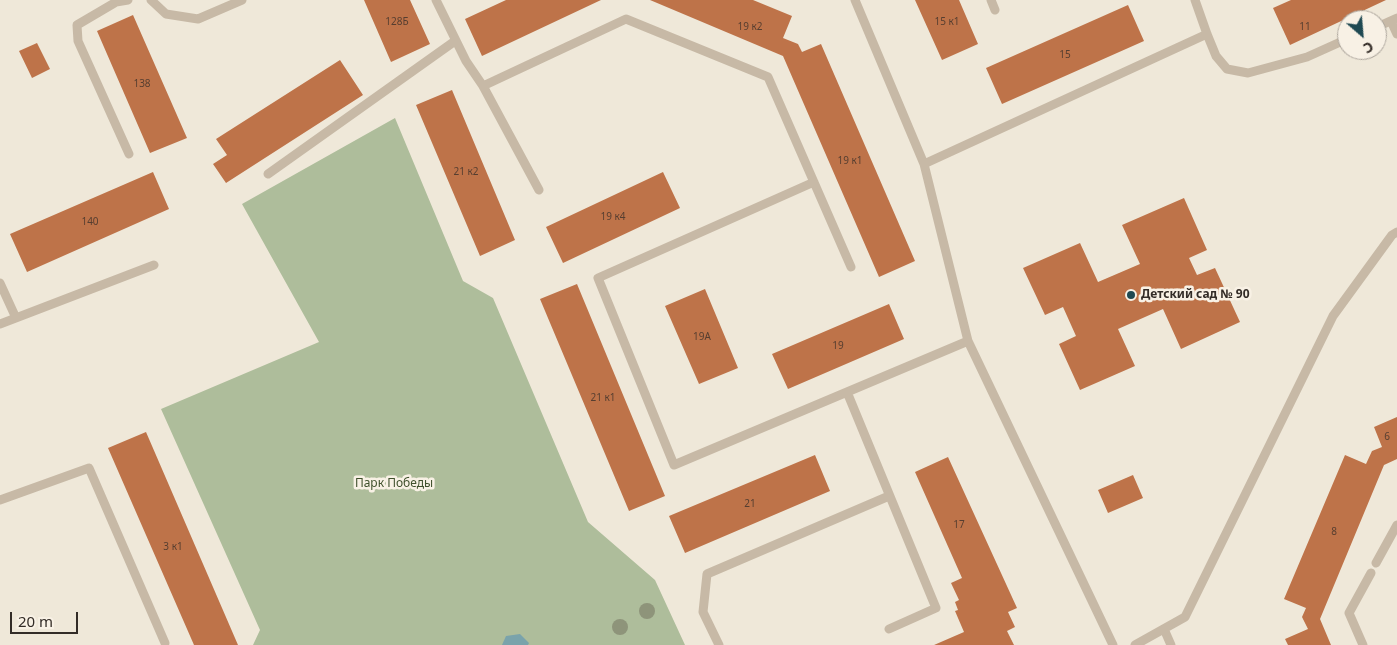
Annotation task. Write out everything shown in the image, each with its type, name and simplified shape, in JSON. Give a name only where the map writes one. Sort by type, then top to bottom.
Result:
[{"type":"lane","points":[[128,0],[116,2],[77,25],[78,41],[129,154]]},
{"type":"lane","points":[[150,0],[166,14],[198,19],[242,0]]},
{"type":"lane","points":[[436,0],[455,41],[483,86],[539,190]]},
{"type":"lane","points":[[855,0],[924,164],[968,341],[1112,645]]},
{"type":"lane","points":[[990,0],[995,10]]},
{"type":"lane","points":[[1195,0],[1216,56],[1226,69],[1248,73],[1307,56],[1337,43]]},
{"type":"lane","points":[[483,86],[626,19],[768,76],[851,267]]},
{"type":"lane","points":[[1394,19],[1397,34]]},
{"type":"lane","points":[[924,164],[1207,34]]},
{"type":"lane","points":[[268,174],[455,41]]},
{"type":"lane","points":[[814,182],[598,278],[674,465],[968,341]]},
{"type":"lane","points":[[1135,645],[1185,617],[1333,316],[1392,235],[1397,232]]},
{"type":"lane","points":[[0,324],[154,265]]},
{"type":"lane","points":[[0,282],[16,318]]},
{"type":"lane","points":[[847,392],[936,608],[889,629]]},
{"type":"lane","points":[[0,500],[89,468],[165,643]]},
{"type":"lane","points":[[719,645],[703,612],[707,574],[890,496]]},
{"type":"lane","points":[[1376,563],[1397,524]]},
{"type":"lane","points":[[1363,645],[1349,613],[1371,573]]},
{"type":"lane","points":[[1164,629],[1171,645]]},
{"type":"green space","name":"Парк Победы","points":[[395,118],[463,281],[493,298],[588,522],[655,580],[685,645],[253,645],[260,630],[161,409],[319,342],[242,204]]},
{"type":"water","points":[[520,634],[529,643],[528,645],[502,645],[506,636]]},
{"type":"building","points":[[364,0],[410,0],[430,44],[391,62]]},
{"type":"building","points":[[506,0],[601,0],[482,56],[465,19]]},
{"type":"building","points":[[650,0],[753,0],[792,16],[783,38],[798,44],[802,52],[821,44],[915,261],[879,277],[783,56]]},
{"type":"building","points":[[915,0],[959,0],[978,44],[942,60]]},
{"type":"building","points":[[1291,0],[1386,0],[1365,10],[1337,10],[1337,23],[1290,45],[1273,8]]},
{"type":"building","points":[[1128,5],[1144,41],[1002,104],[986,68]]},
{"type":"building","points":[[133,15],[187,138],[150,153],[97,31]]},
{"type":"building","points":[[37,43],[50,69],[32,78],[19,51]]},
{"type":"building","points":[[340,60],[363,95],[226,183],[213,164],[227,155],[216,139]]},
{"type":"building","points":[[452,90],[515,240],[480,256],[416,105]]},
{"type":"building","points":[[153,172],[169,209],[27,272],[10,234]]},
{"type":"building","points":[[663,172],[680,208],[563,263],[546,227]]},
{"type":"building","name":"Детский сад № 90","points":[[1184,198],[1207,250],[1189,258],[1197,275],[1215,268],[1240,322],[1181,349],[1163,309],[1118,329],[1135,366],[1080,390],[1059,344],[1076,336],[1063,307],[1045,315],[1023,268],[1080,243],[1098,282],[1140,264],[1122,225]]},
{"type":"building","points":[[577,284],[665,496],[629,511],[540,299]]},
{"type":"building","points":[[705,289],[738,368],[699,384],[665,306]]},
{"type":"building","points":[[889,304],[904,339],[788,389],[772,354]]},
{"type":"building","points":[[1397,417],[1397,459],[1384,465],[1320,619],[1331,645],[1288,645],[1285,639],[1308,629],[1302,617],[1306,608],[1284,599],[1345,455],[1366,464],[1372,451],[1382,447],[1374,427]]},
{"type":"building","points":[[146,432],[238,645],[194,645],[108,448]]},
{"type":"building","points":[[815,455],[830,491],[685,553],[669,516]]},
{"type":"building","points":[[948,457],[1017,608],[1008,612],[1015,627],[1007,631],[1014,645],[934,645],[964,632],[955,611],[958,610],[955,602],[959,600],[951,583],[962,578],[915,472]]},
{"type":"building","points":[[1133,475],[1143,498],[1108,513],[1098,490]]},
{"type":"place","name":"Детский сад № 90","points":[[1131,295]]}]
